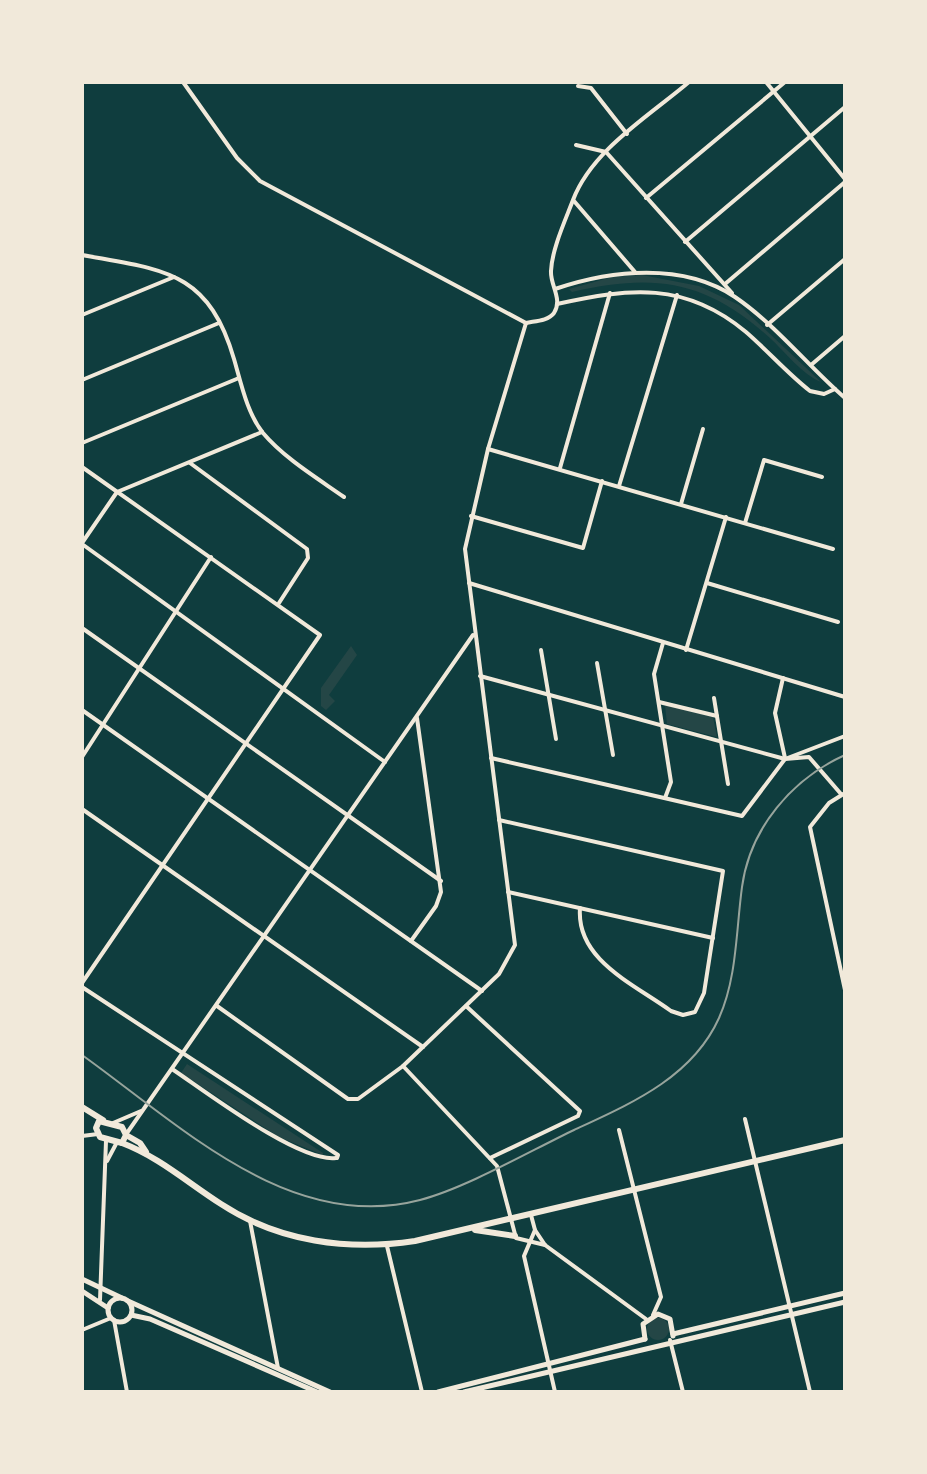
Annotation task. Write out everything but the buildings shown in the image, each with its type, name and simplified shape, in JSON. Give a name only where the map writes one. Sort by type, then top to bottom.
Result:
[{"type":"main road","points":[[82,1107],[100,1123],[113,1123],[140,1143],[146,1152]]},
{"type":"main road","points":[[100,1123],[98,1134],[106,1141],[146,1152],[250,1221],[333,1245],[387,1246],[471,1229],[845,1140]]},
{"type":"main road","points":[[119,1144],[126,1135]]},
{"type":"main road","points":[[471,1229],[515,1236]]},
{"type":"main road","points":[[82,1279],[317,1392]]},
{"type":"main road","points":[[82,1291],[100,1300],[112,1319],[125,1321],[131,1315]]},
{"type":"main road","points":[[464,1392],[790,1310],[845,1293]]},
{"type":"main road","points":[[108,1309],[112,1301],[126,1300]]},
{"type":"main road","points":[[126,1300],[131,1315]]},
{"type":"main road","points":[[673,1334],[845,1302]]},
{"type":"main road","points":[[131,1315],[150,1319],[278,1368],[330,1392]]},
{"type":"main road","points":[[651,1345],[642,1329],[646,1319],[653,1315],[670,1319],[673,1334],[670,1340]]},
{"type":"main road","points":[[438,1392],[645,1339]]},
{"type":"street","points":[[183,82],[219,127],[237,158],[260,181],[526,323],[547,318],[557,304],[610,293],[643,291],[677,295],[729,318],[810,391],[824,394],[835,389]]},
{"type":"street","points":[[591,88],[595,82]]},
{"type":"street","points":[[557,304],[552,264],[573,200],[587,174],[606,152],[689,82]]},
{"type":"street","points":[[724,285],[845,180],[766,82]]},
{"type":"street","points":[[646,198],[785,82]]},
{"type":"street","points":[[578,86],[591,88],[627,134]]},
{"type":"street","points":[[685,242],[845,107]]},
{"type":"street","points":[[576,145],[606,152],[724,285],[845,398]]},
{"type":"street","points":[[573,200],[635,272]]},
{"type":"street","points":[[82,255],[177,276],[201,293],[219,323],[262,432],[344,497]]},
{"type":"street","points":[[767,325],[845,259]]},
{"type":"street","points":[[555,289],[635,272],[702,283],[740,300]]},
{"type":"street","points":[[82,315],[177,276]]},
{"type":"street","points":[[559,469],[610,293]]},
{"type":"street","points":[[619,486],[677,295]]},
{"type":"street","points":[[82,380],[219,323]]},
{"type":"street","points":[[217,1006],[353,1100],[365,1097],[403,1066],[482,991],[499,974],[515,945],[465,549],[488,449],[526,323]]},
{"type":"street","points":[[811,365],[845,336]]},
{"type":"street","points":[[82,443],[239,378]]},
{"type":"street","points":[[681,504],[703,429]]},
{"type":"street","points":[[262,432],[117,492],[82,544],[385,762]]},
{"type":"street","points":[[488,449],[833,549]]},
{"type":"street","points":[[745,523],[764,460],[822,477]]},
{"type":"street","points":[[190,463],[307,549],[308,558],[279,603]]},
{"type":"street","points":[[82,467],[319,632],[317,641],[82,985],[182,1055],[338,1155],[337,1158],[310,1154],[281,1141],[172,1069]]},
{"type":"street","points":[[471,516],[583,548],[602,481]]},
{"type":"street","points":[[686,650],[726,517]]},
{"type":"street","points":[[82,757],[211,557]]},
{"type":"street","points":[[469,583],[845,697]]},
{"type":"street","points":[[707,583],[838,622]]},
{"type":"street","points":[[82,628],[441,881]]},
{"type":"street","points":[[126,1135],[475,633]]},
{"type":"street","points":[[663,643],[654,674],[671,782],[665,798]]},
{"type":"street","points":[[541,650],[556,739]]},
{"type":"street","points":[[597,663],[613,755]]},
{"type":"street","points":[[480,676],[785,759],[809,757],[818,746]]},
{"type":"street","points":[[783,678],[775,713],[785,759]]},
{"type":"street","points":[[714,698],[728,784]]},
{"type":"street","points":[[659,702],[717,716]]},
{"type":"street","points":[[82,710],[482,991]]},
{"type":"street","points":[[411,941],[436,906],[441,881],[417,715]]},
{"type":"street","points":[[491,758],[742,816],[785,759],[845,736]]},
{"type":"street","points":[[809,757],[843,793],[810,827],[845,990]]},
{"type":"street","points":[[82,809],[423,1047]]},
{"type":"street","points":[[499,820],[723,871],[701,1004],[695,1012],[683,1015],[671,1011],[595,957],[580,931],[580,908]]},
{"type":"street","points":[[508,892],[713,938]]},
{"type":"street","points":[[466,1006],[580,1113],[490,1158]]},
{"type":"street","points":[[403,1066],[497,1166],[515,1236],[521,1241],[530,1240],[545,1245],[646,1319]]},
{"type":"street","points":[[113,1123],[144,1110]]},
{"type":"street","points":[[745,1119],[810,1392]]},
{"type":"street","points":[[619,1130],[661,1297],[653,1315]]},
{"type":"street","points":[[82,1136],[98,1134]]},
{"type":"street","points":[[100,1300],[103,1287],[106,1141]]},
{"type":"street","points":[[106,1163],[119,1144]]},
{"type":"street","points":[[531,1215],[535,1230],[545,1245]]},
{"type":"street","points":[[250,1221],[280,1376]]},
{"type":"street","points":[[535,1230],[524,1256],[555,1392]]},
{"type":"street","points":[[387,1246],[422,1392]]},
{"type":"street","points":[[82,1330],[112,1319],[127,1392]]},
{"type":"street","points":[[670,1340],[683,1392]]},
{"type":"shaded area","points":[[642,275],[699,286],[739,305],[821,382],[801,369],[746,319],[701,293],[654,283],[601,286],[572,292],[569,289],[612,277]]},
{"type":"shaded area","points":[[351,646],[357,655],[329,695],[335,701],[326,710],[321,706],[321,688]]},
{"type":"shaded area","points":[[665,705],[713,717],[717,737],[667,724]]},
{"type":"shaded area","points":[[187,1064],[323,1155],[279,1137],[181,1073]]},
{"type":"shaded area","points":[[654,1318],[662,1318],[669,1329],[662,1340],[654,1340],[647,1333],[647,1325]]},
{"type":"railway","points":[[82,1055],[198,1141],[282,1188],[326,1202],[372,1206],[420,1200],[457,1187],[637,1099],[676,1073],[693,1057],[707,1039],[725,1003],[733,971],[742,887],[754,845],[764,826],[791,792],[808,777],[845,755]]}]
